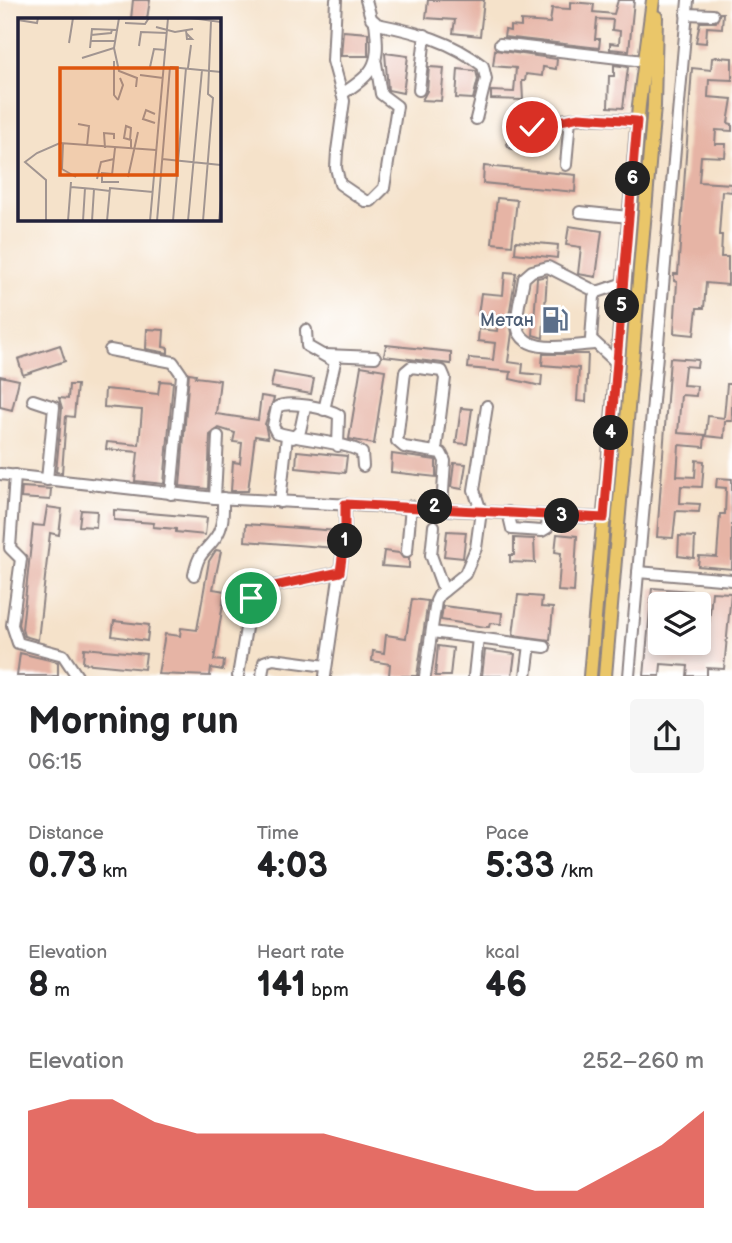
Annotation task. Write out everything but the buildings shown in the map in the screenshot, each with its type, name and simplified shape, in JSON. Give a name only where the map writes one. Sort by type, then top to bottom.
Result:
[{"type":"main road","points":[[590,676],[637,121],[654,0]]},
{"type":"main road","points":[[605,676],[654,106],[654,0]]},
{"type":"main road","points":[[595,620],[610,621]]},
{"type":"street","points":[[336,0],[333,61],[342,94],[343,115],[336,168],[340,184],[365,201],[371,201],[384,188],[397,106],[381,94],[376,63],[375,22],[366,0]]},
{"type":"street","points":[[629,676],[688,0]]},
{"type":"street","points":[[686,14],[713,15]]},
{"type":"street","points":[[375,22],[425,35],[464,51],[484,66],[483,96],[476,119]]},
{"type":"street","points":[[419,90],[425,35]]},
{"type":"street","points":[[500,44],[644,61]]},
{"type":"street","points":[[342,94],[370,74],[376,63]]},
{"type":"street","points":[[566,165],[570,119]]},
{"type":"street","points":[[513,143],[532,127],[570,119],[637,121]]},
{"type":"street","points":[[580,212],[629,217]]},
{"type":"street","points":[[594,344],[534,345],[520,335],[517,323],[524,278],[541,268],[548,268],[597,292]]},
{"type":"street","points":[[617,363],[594,344],[591,338],[594,297],[597,292],[624,283]]},
{"type":"street","points":[[306,330],[307,346],[333,359],[335,366],[324,410]]},
{"type":"street","points":[[110,350],[173,362],[182,375],[171,494]]},
{"type":"street","points":[[324,355],[375,357]]},
{"type":"street","points":[[436,450],[445,378],[442,371],[411,367],[405,372],[397,441],[404,447],[436,450],[445,461],[442,507]]},
{"type":"street","points":[[33,400],[54,407],[47,480]]},
{"type":"street","points":[[338,446],[339,415],[324,410],[281,404],[277,407],[274,426],[276,432],[290,437],[338,446],[357,448],[362,453],[363,466]]},
{"type":"street","points":[[425,676],[436,601],[471,565],[481,511],[474,491],[487,406]]},
{"type":"street","points":[[290,437],[300,431],[305,408]]},
{"type":"street","points":[[194,575],[199,554],[216,537],[222,523],[218,436]]},
{"type":"street","points":[[280,502],[290,437]]},
{"type":"street","points":[[0,474],[219,498],[442,507],[604,518]]},
{"type":"street","points":[[15,475],[10,548],[21,559],[12,625],[18,643],[56,651],[63,655],[77,676]]},
{"type":"street","points":[[262,676],[264,662],[273,659],[326,671],[345,536],[345,504]]},
{"type":"street","points":[[407,551],[411,506]]},
{"type":"street","points":[[508,512],[512,529],[542,531],[547,528],[548,515]]},
{"type":"street","points":[[434,526],[431,555],[444,591]]},
{"type":"street","points":[[238,676],[251,598],[256,590],[340,572]]},
{"type":"street","points":[[638,572],[732,580]]},
{"type":"street","points":[[0,622],[12,625]]},
{"type":"street","points":[[432,632],[545,647]]},
{"type":"street","points":[[474,676],[478,638]]},
{"type":"street","points":[[526,676],[530,645]]},
{"type":"place","name":"Метан","points":[[555,320]]},
{"type":"route","points":[[251,598],[256,590],[340,572],[345,536],[345,504],[442,507],[604,518],[637,121],[579,117],[532,127]]}]
